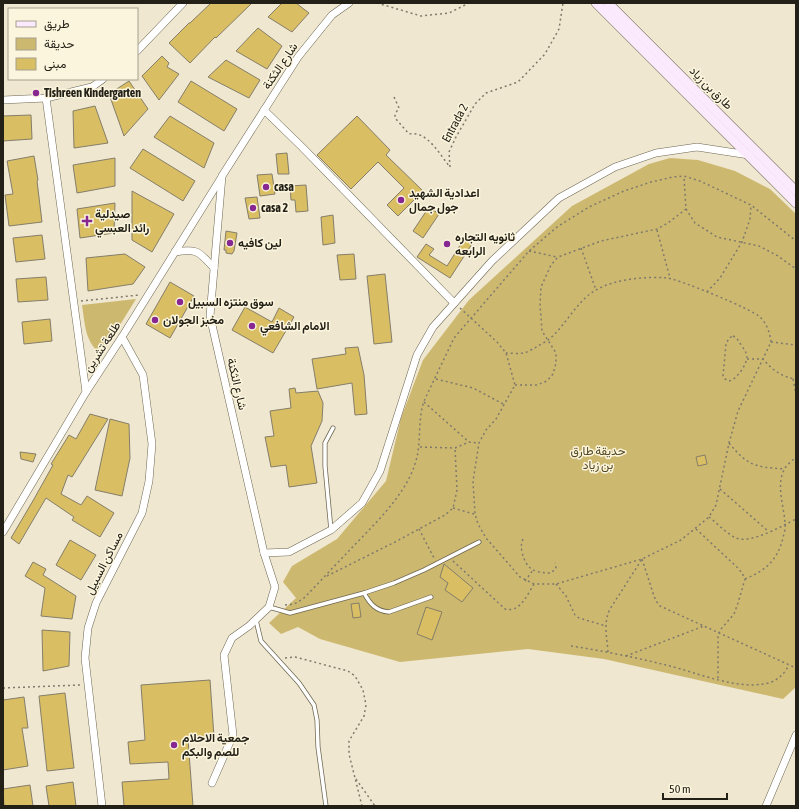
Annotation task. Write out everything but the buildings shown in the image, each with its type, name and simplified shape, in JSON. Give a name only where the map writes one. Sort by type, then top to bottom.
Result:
[{"type":"main road","points":[[596,3],[796,203]]},
{"type":"main road","name":"طارق بن زياد","points":[[608,3],[796,191]]},
{"type":"street","points":[[138,50],[183,3]]},
{"type":"street","name":"شارع الثكنة","points":[[269,607],[274,588],[264,553],[210,316],[222,176],[298,57],[332,15],[349,3]]},
{"type":"street","points":[[3,100],[46,98],[92,88],[102,80]]},
{"type":"street","points":[[46,98],[86,392]]},
{"type":"street","points":[[264,110],[454,303]]},
{"type":"street","points":[[264,553],[289,552],[331,530],[362,503],[380,471],[417,355],[433,327],[492,261],[559,198],[614,167],[656,153],[696,147],[749,155]]},
{"type":"street","name":"طلعة تشرين","points":[[3,532],[86,392],[222,176]]},
{"type":"street","points":[[175,252],[189,249],[197,251],[214,268]]},
{"type":"street","name":"مساكن السبيل","points":[[102,806],[85,658],[88,628],[96,603],[142,513],[149,481],[152,444],[143,375],[122,337]]},
{"type":"street","points":[[212,783],[234,735],[224,655],[232,638],[249,626],[269,607]]},
{"type":"street","points":[[766,806],[796,735]]},
{"type":"lane","points":[[331,530],[325,466],[325,443],[333,428]]},
{"type":"lane","points":[[269,607],[290,613],[364,593],[394,583],[480,542]]},
{"type":"lane","points":[[364,593],[371,605],[389,612],[431,597]]},
{"type":"lane","points":[[256,620],[261,641],[299,683],[314,705],[317,720],[318,747],[326,806]]},
{"type":"path","points":[[377,3],[421,16],[449,13],[469,3]]},
{"type":"path","name":"Entrada 2","points":[[394,97],[399,108],[395,114],[395,118],[409,134],[413,133],[424,137],[450,167],[449,152],[475,104],[486,93],[518,82],[545,54],[559,29],[563,3]]},
{"type":"path","points":[[684,176],[686,209],[695,223],[717,237],[759,246],[778,256],[796,269]]},
{"type":"path","points":[[269,607],[299,602],[303,599],[325,577],[398,496],[408,481],[415,464],[419,447],[421,411],[424,401],[454,338],[529,251],[557,227],[589,207],[631,189],[673,177],[684,176],[700,181],[751,205],[796,241]]},
{"type":"path","points":[[707,292],[720,278],[742,242],[750,219],[751,205]]},
{"type":"path","points":[[515,385],[537,385],[547,381],[553,374],[556,363],[556,353],[542,331],[540,304],[541,287],[551,265],[558,257],[601,241],[657,229],[668,223],[686,209]]},
{"type":"path","points":[[657,229],[670,278]]},
{"type":"path","points":[[582,248],[596,290]]},
{"type":"path","points":[[529,251],[558,257]]},
{"type":"path","points":[[454,303],[471,317],[497,342],[506,353],[515,385],[504,405],[479,443],[473,481],[475,514],[478,524],[486,538],[520,578],[534,584],[556,584],[642,560],[681,540],[709,517],[716,506],[722,471],[738,411],[771,342],[770,334],[766,325],[761,317],[754,312],[670,278],[652,278],[623,280],[608,284],[596,290],[587,296],[548,340],[525,353],[506,353]]},
{"type":"path","points":[[74,301],[149,294]]},
{"type":"path","points":[[732,336],[736,337],[746,352],[747,359],[734,380],[729,381],[724,379],[723,373],[726,344],[729,338],[732,336]]},
{"type":"path","points":[[771,342],[796,345]]},
{"type":"path","points":[[747,359],[763,359],[773,370],[796,379]]},
{"type":"path","points":[[793,378],[796,394]]},
{"type":"path","points":[[435,379],[473,388],[504,405]]},
{"type":"path","points":[[424,401],[469,442]]},
{"type":"path","points":[[419,447],[455,448],[469,442],[479,443]]},
{"type":"path","points":[[729,443],[748,463],[760,468],[784,470]]},
{"type":"path","points":[[325,577],[445,515],[453,508],[457,490],[455,448]]},
{"type":"path","points":[[745,579],[768,567],[776,556],[786,524],[781,497],[782,475],[784,470],[796,457]]},
{"type":"path","points":[[720,489],[768,532]]},
{"type":"path","points":[[453,508],[475,514]]},
{"type":"path","points":[[709,517],[737,538],[747,539],[796,520]]},
{"type":"path","points":[[419,529],[437,563]]},
{"type":"path","points":[[696,529],[738,568],[745,579],[734,614],[719,632],[718,679]]},
{"type":"path","points":[[524,539],[521,545],[524,560],[528,566],[533,570],[551,573],[556,568],[554,563]]},
{"type":"path","points":[[449,557],[508,610],[520,606],[534,584]]},
{"type":"path","points":[[642,560],[656,602],[667,609],[796,668]]},
{"type":"path","points":[[608,652],[606,616],[642,560]]},
{"type":"path","points":[[525,581],[533,570]]},
{"type":"path","points":[[556,584],[566,596],[575,614],[579,618],[606,626]]},
{"type":"path","points":[[626,656],[704,626]]},
{"type":"path","points":[[571,646],[608,652],[744,684],[764,684],[776,680],[786,671],[789,665]]},
{"type":"path","points":[[277,659],[295,657],[348,671],[356,676],[363,690],[366,705],[364,716],[349,741],[349,754],[362,806]]},
{"type":"path","points":[[3,688],[88,685]]},
{"type":"path","points":[[355,777],[375,806]]},
{"type":"green space","name":"حديقة طارق بن زياد","points":[[670,158],[698,160],[735,171],[770,189],[796,214],[796,687],[783,699],[604,659],[528,649],[400,662],[320,639],[298,627],[281,634],[269,623],[296,598],[283,582],[292,566],[337,539],[386,481],[401,418],[423,360],[469,300],[572,206],[649,164]]},
{"type":"green space","points":[[136,299],[102,354],[96,350],[87,333],[82,305]]},
{"type":"place","name":"Tishreen Kindergarten","points":[[36,93]]},
{"type":"place","name":"casa","points":[[266,187]]},
{"type":"place","name":"اعدادية الشهيد جول جمال","points":[[401,200]]},
{"type":"place","name":"casa 2","points":[[253,208]]},
{"type":"place","name":"صيدلية رائد العبسي","points":[[87,221]]},
{"type":"place","name":"لين كافيه","points":[[230,243]]},
{"type":"place","name":"ثانويه التجاره الرابعه","points":[[447,244]]},
{"type":"place","name":"سوق منتزه السبيل","points":[[180,302]]},
{"type":"place","name":"مخبز الجولان","points":[[155,320]]},
{"type":"place","name":"الامام الشافعي","points":[[252,326]]},
{"type":"place","name":"جمعية الاحلام للصم والبكم","points":[[174,745]]}]
